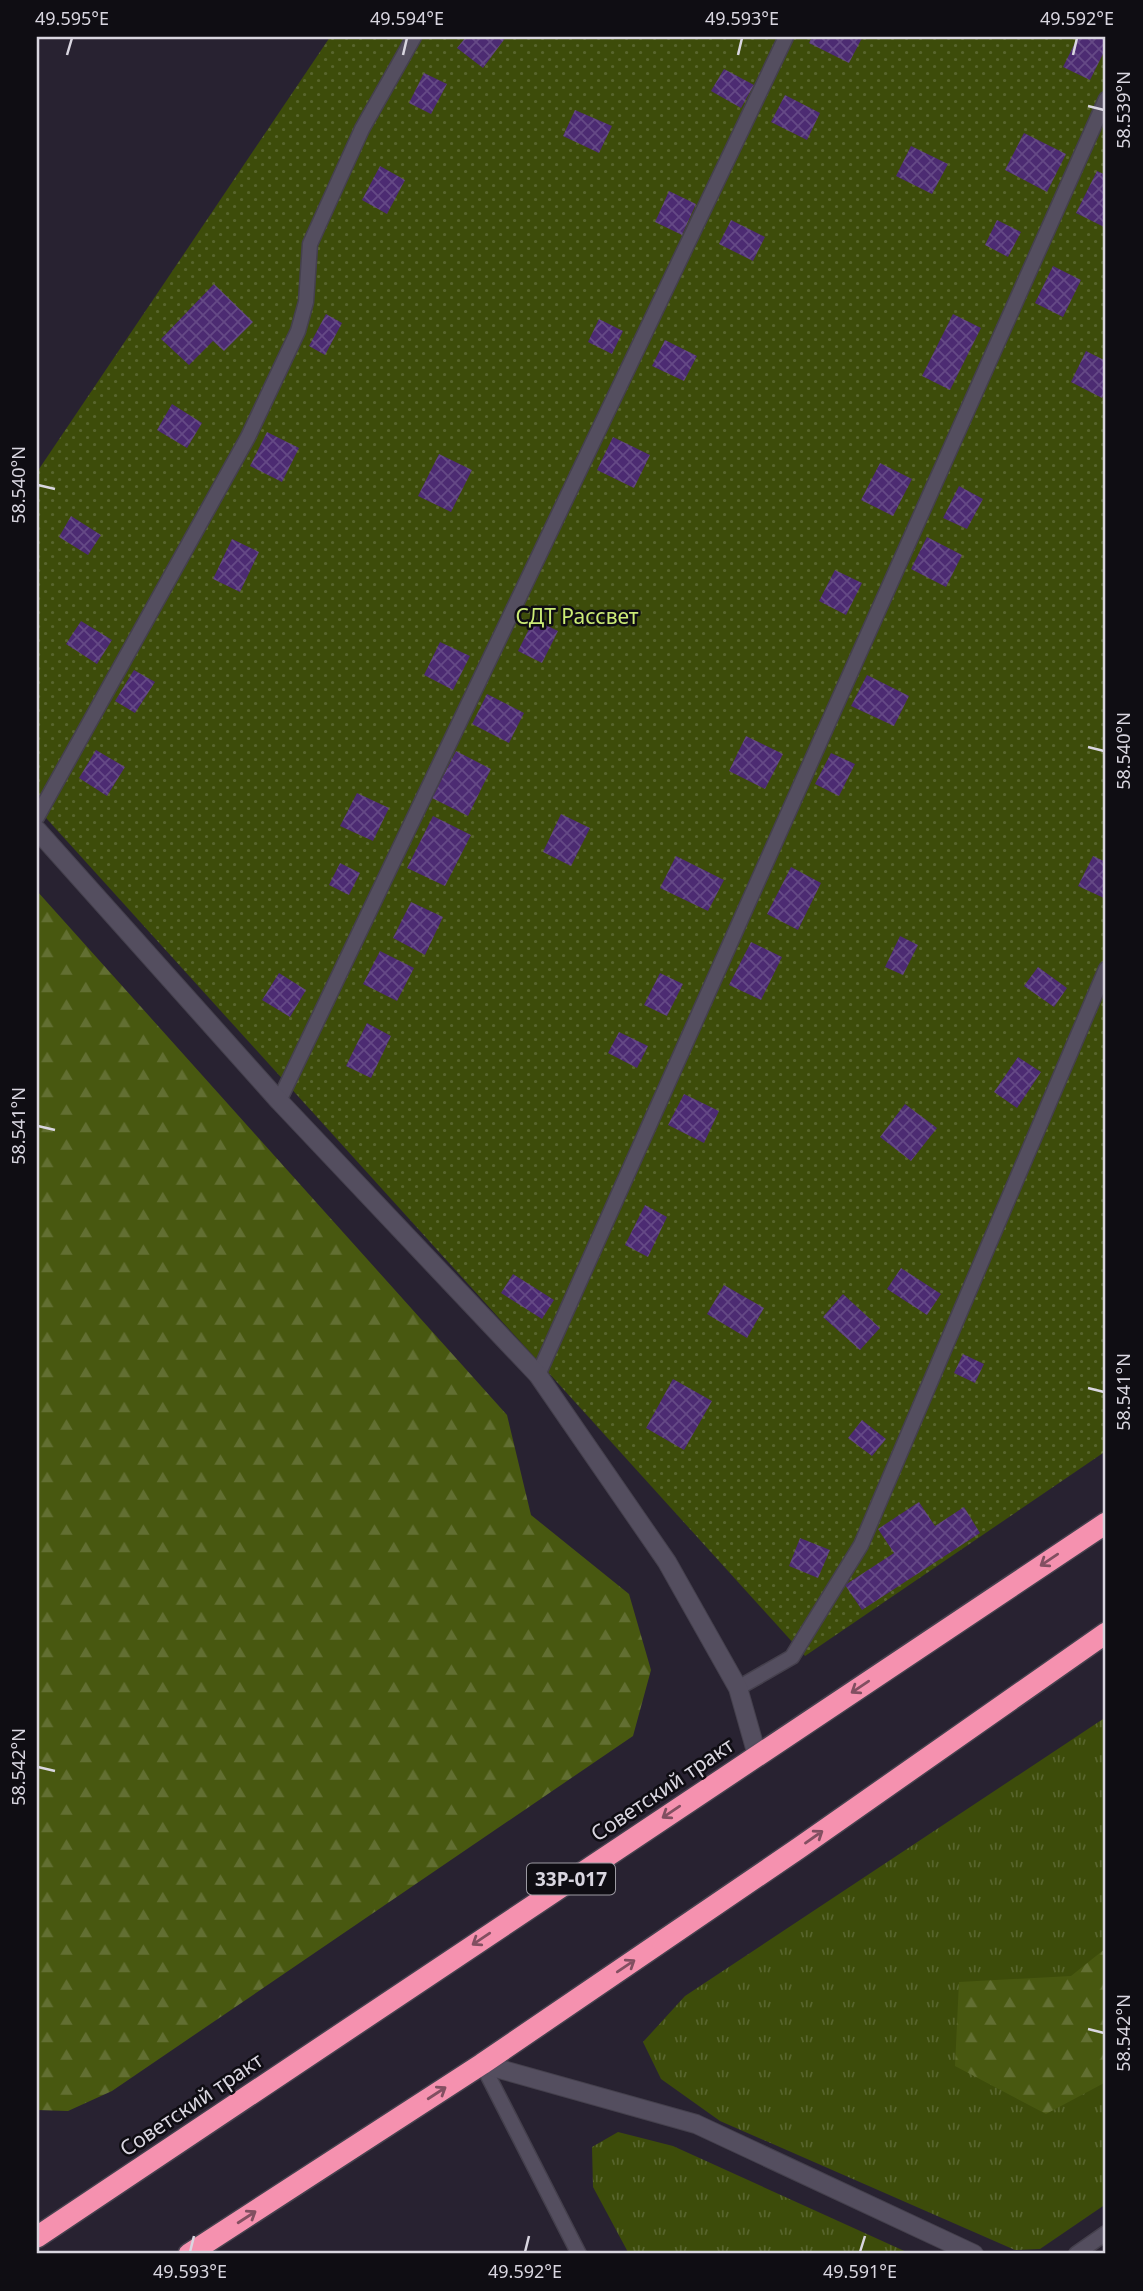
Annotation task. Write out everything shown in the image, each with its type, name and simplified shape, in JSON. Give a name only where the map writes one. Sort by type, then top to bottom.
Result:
[{"type":"highway","name":"Советский тракт","points":[[37,2236],[1106,1523]]},
{"type":"highway","points":[[189,2254],[482,2064],[799,1848],[1106,1633]]},
{"type":"street","points":[[37,830],[279,1101],[538,1375],[667,1562],[738,1688],[757,1755]]},
{"type":"street","points":[[482,2064],[696,2124],[974,2254]]},
{"type":"lane","points":[[37,817],[248,436],[298,331],[306,302],[310,244],[362,129],[414,37]]},
{"type":"lane","points":[[279,1101],[786,37]]},
{"type":"lane","points":[[538,1375],[1106,99]]},
{"type":"lane","points":[[738,1688],[792,1657],[861,1545],[1106,969]]},
{"type":"lane","points":[[482,2064],[579,2254]]},
{"type":"lane","points":[[1076,2254],[1106,2233]]},
{"type":"green space","name":"СДТ Рассвет","points":[[330,37],[1106,37],[1106,1451],[805,1656],[37,808],[37,472]]},
{"type":"green space","points":[[37,891],[507,1415],[531,1515],[629,1594],[651,1670],[633,1736],[112,2091],[68,2111],[37,2110]]},
{"type":"green space","points":[[1106,1717],[1106,2204],[1040,2249],[1015,2250],[720,2121],[661,2079],[643,2042],[685,1996]]},
{"type":"green space","points":[[1106,1948],[1106,2082],[1046,2114],[955,2066],[959,1982],[1071,1976]]},
{"type":"green space","points":[[618,2132],[673,2146],[911,2254],[629,2254],[593,2187],[592,2147]]},
{"type":"building","points":[[466,37],[506,37],[483,68],[457,48]]},
{"type":"building","points":[[812,37],[862,38],[849,63],[809,43]]},
{"type":"building","points":[[1078,37],[1106,37],[1106,48],[1090,80],[1063,67]]},
{"type":"building","points":[[724,69],[754,85],[741,108],[711,91]]},
{"type":"building","points":[[424,73],[447,84],[431,114],[409,103]]},
{"type":"building","points":[[785,95],[820,113],[807,140],[771,122]]},
{"type":"building","points":[[575,110],[612,126],[599,153],[563,136]]},
{"type":"building","points":[[1024,133],[1066,154],[1047,192],[1005,170]]},
{"type":"building","points":[[911,146],[948,164],[932,194],[896,176]]},
{"type":"building","points":[[380,166],[405,180],[387,214],[362,200]]},
{"type":"building","points":[[1097,171],[1106,175],[1106,228],[1076,213]]},
{"type":"building","points":[[669,191],[696,204],[682,235],[655,222]]},
{"type":"building","points":[[731,220],[765,237],[753,261],[719,244]]},
{"type":"building","points":[[997,220],[1021,232],[1008,257],[985,245]]},
{"type":"building","points":[[1053,266],[1081,280],[1063,317],[1035,303]]},
{"type":"building","points":[[214,284],[253,322],[224,351],[213,341],[189,365],[161,339]]},
{"type":"building","points":[[326,314],[342,323],[325,355],[309,346]]},
{"type":"building","points":[[953,314],[981,328],[950,390],[922,376]]},
{"type":"building","points":[[599,319],[623,331],[612,354],[588,342]]},
{"type":"building","points":[[665,340],[697,356],[684,381],[652,366]]},
{"type":"building","points":[[1086,351],[1106,361],[1106,390],[1102,398],[1071,382]]},
{"type":"building","points":[[172,404],[202,423],[187,448],[157,430]]},
{"type":"building","points":[[267,432],[299,448],[282,482],[250,466]]},
{"type":"building","points":[[613,437],[650,455],[634,488],[597,470]]},
{"type":"building","points":[[439,454],[472,470],[451,512],[418,496]]},
{"type":"building","points":[[880,463],[912,479],[893,516],[861,500]]},
{"type":"building","points":[[959,486],[983,499],[967,529],[943,518]]},
{"type":"building","points":[[71,516],[101,535],[88,555],[59,537]]},
{"type":"building","points":[[927,537],[962,555],[946,587],[911,569]]},
{"type":"building","points":[[232,539],[259,552],[240,592],[213,579]]},
{"type":"building","points":[[835,570],[862,583],[846,615],[819,601]]},
{"type":"building","points":[[534,619],[558,631],[542,663],[518,651]]},
{"type":"building","points":[[81,621],[112,640],[97,664],[66,644]]},
{"type":"building","points":[[440,642],[470,656],[453,690],[424,675]]},
{"type":"building","points":[[134,670],[155,682],[135,713],[115,701]]},
{"type":"building","points":[[867,675],[909,696],[894,726],[851,706]]},
{"type":"building","points":[[487,694],[524,713],[509,743],[472,724]]},
{"type":"building","points":[[746,736],[783,754],[765,789],[729,771]]},
{"type":"building","points":[[96,750],[125,767],[107,796],[79,778]]},
{"type":"building","points":[[456,751],[491,769],[468,816],[432,798]]},
{"type":"building","points":[[831,753],[855,764],[839,796],[815,784]]},
{"type":"building","points":[[357,793],[389,808],[373,841],[340,826]]},
{"type":"building","points":[[561,814],[590,828],[571,866],[543,852]]},
{"type":"building","points":[[433,816],[471,835],[445,886],[407,868]]},
{"type":"building","points":[[676,856],[724,880],[708,911],[660,888]]},
{"type":"building","points":[[1093,856],[1106,862],[1106,899],[1078,886]]},
{"type":"building","points":[[340,863],[360,873],[349,895],[329,885]]},
{"type":"building","points":[[791,867],[821,883],[798,930],[767,914]]},
{"type":"building","points":[[411,902],[443,917],[425,955],[393,938]]},
{"type":"building","points":[[900,936],[918,945],[903,975],[885,967]]},
{"type":"building","points":[[751,942],[782,957],[761,1000],[729,985]]},
{"type":"building","points":[[380,951],[414,968],[397,1001],[363,984]]},
{"type":"building","points":[[1038,967],[1067,988],[1054,1007],[1024,986]]},
{"type":"building","points":[[279,973],[306,990],[290,1017],[262,1000]]},
{"type":"building","points":[[660,973],[683,984],[667,1016],[644,1005]]},
{"type":"building","points":[[367,1023],[391,1036],[371,1078],[346,1066]]},
{"type":"building","points":[[619,1032],[648,1046],[637,1068],[608,1053]]},
{"type":"building","points":[[1018,1057],[1041,1072],[1017,1108],[994,1092]]},
{"type":"building","points":[[684,1094],[719,1111],[704,1143],[668,1125]]},
{"type":"building","points":[[905,1104],[937,1128],[911,1161],[880,1137]]},
{"type":"building","points":[[645,1205],[667,1217],[648,1257],[625,1245]]},
{"type":"building","points":[[901,1268],[941,1294],[927,1315],[887,1289]]},
{"type":"building","points":[[513,1274],[554,1300],[542,1319],[501,1293]]},
{"type":"building","points":[[724,1285],[764,1308],[747,1338],[707,1314]]},
{"type":"building","points":[[843,1294],[880,1328],[860,1350],[823,1317]]},
{"type":"building","points":[[963,1354],[984,1364],[975,1383],[954,1373]]},
{"type":"building","points":[[673,1379],[712,1401],[684,1450],[646,1428]]},
{"type":"building","points":[[862,1420],[886,1439],[872,1456],[848,1438]]},
{"type":"building","points":[[919,1502],[935,1526],[964,1507],[980,1533],[862,1610],[845,1585],[894,1553],[878,1529]]},
{"type":"building","points":[[800,1538],[830,1550],[818,1578],[789,1566]]}]
